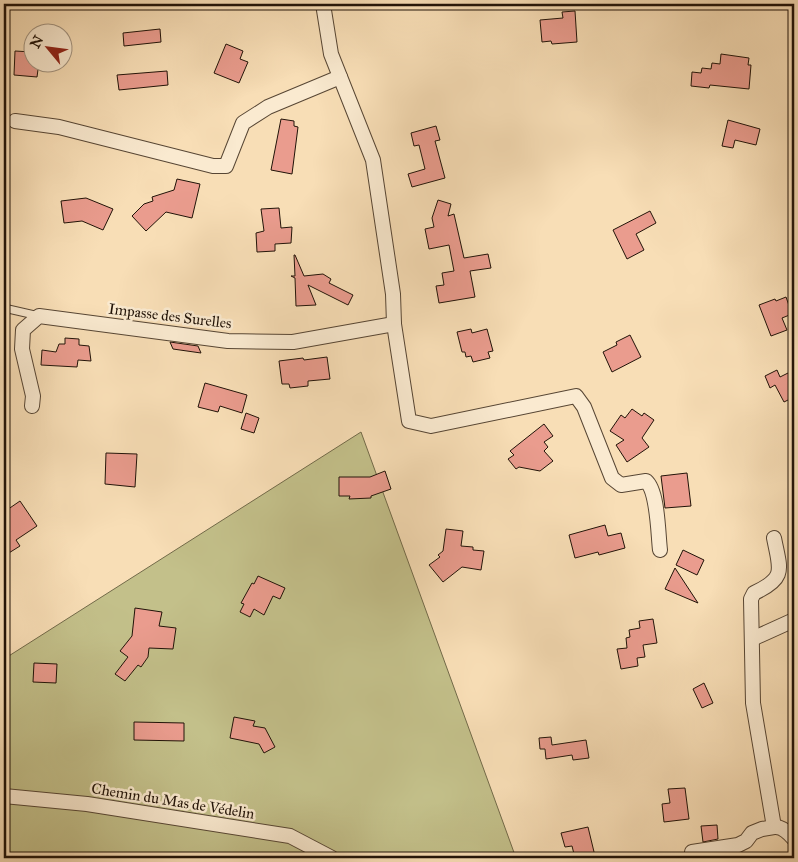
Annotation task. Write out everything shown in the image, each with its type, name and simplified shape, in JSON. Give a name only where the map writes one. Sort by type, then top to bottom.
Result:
[{"type":"street","points":[[323,4],[331,54],[373,160],[393,294],[394,324],[409,420],[431,426],[576,396],[584,407],[612,478],[621,484],[646,481],[651,486],[660,550]]},
{"type":"street","points":[[15,121],[59,126],[213,166],[226,166],[243,123],[268,106],[340,77]]},
{"type":"street","points":[[32,406],[33,396],[22,349],[22,339],[23,330],[39,316]]},
{"type":"street","name":"Impasse des Surelles","points":[[39,316],[228,341],[293,342],[394,324]]},
{"type":"street","points":[[774,538],[780,571],[776,580],[754,593],[752,599],[753,703],[774,827]]},
{"type":"street","points":[[752,639],[794,620]]},
{"type":"street","name":"Chemin du Mas de Védelin","points":[[4,796],[87,804],[290,836],[332,858]]},
{"type":"street","points":[[692,852],[738,845],[746,841],[752,833],[777,826],[785,830],[794,839]]},
{"type":"lane","points":[[4,308],[39,316]]},
{"type":"shaded area","points":[[361,432],[516,858],[4,858],[4,659]]},
{"type":"building","points":[[575,11],[577,42],[552,44],[551,41],[542,42],[540,20],[563,18],[562,12]]},
{"type":"building","points":[[160,29],[161,42],[124,46],[123,33]]},
{"type":"building","points":[[226,44],[243,51],[240,59],[248,62],[239,83],[214,73]]},
{"type":"building","points":[[15,51],[22,51],[22,72],[38,72],[37,77],[14,75]]},
{"type":"building","points":[[721,54],[749,58],[748,65],[751,65],[749,89],[710,85],[709,88],[691,86],[692,72],[701,73],[702,68],[711,69],[712,63],[720,64]]},
{"type":"building","points":[[167,71],[168,85],[119,90],[117,75]]},
{"type":"building","points":[[281,119],[294,121],[294,126],[298,127],[292,174],[271,170]]},
{"type":"building","points":[[728,120],[760,129],[756,145],[735,140],[733,148],[722,146]]},
{"type":"building","points":[[436,126],[440,140],[435,141],[445,178],[412,187],[408,174],[425,169],[419,145],[414,146],[411,133]]},
{"type":"building","points":[[177,179],[200,184],[192,218],[166,212],[146,231],[132,216],[144,204],[153,201],[152,197],[174,190]]},
{"type":"building","points":[[86,198],[113,209],[103,230],[82,221],[64,223],[61,201]]},
{"type":"building","points":[[438,200],[451,204],[448,216],[454,214],[464,258],[488,254],[491,268],[470,271],[475,297],[439,303],[436,286],[444,285],[442,273],[454,271],[449,245],[429,249],[425,229],[434,227],[432,218]]},
{"type":"building","points":[[279,208],[281,228],[292,227],[291,243],[275,244],[275,251],[257,252],[256,233],[264,231],[261,209]]},
{"type":"building","points":[[650,211],[656,223],[636,234],[644,250],[627,259],[613,230]]},
{"type":"building","points":[[294,255],[304,276],[323,274],[331,279],[329,283],[353,295],[348,305],[308,285],[316,305],[296,306],[295,278],[291,276],[295,276]]},
{"type":"building","points":[[786,297],[792,314],[782,318],[787,330],[771,336],[759,305]]},
{"type":"building","points":[[471,329],[472,333],[487,329],[493,351],[488,352],[490,358],[473,362],[471,356],[466,357],[465,352],[462,352],[457,332]]},
{"type":"building","points":[[630,335],[641,357],[612,372],[603,352],[617,345],[616,342]]},
{"type":"building","points":[[65,338],[79,339],[79,345],[89,346],[91,361],[78,360],[77,367],[41,365],[42,350],[56,352],[59,344],[65,344]]},
{"type":"building","points":[[170,342],[198,346],[201,353],[173,349]]},
{"type":"building","points":[[327,357],[330,379],[308,381],[308,386],[290,388],[289,384],[282,384],[279,361]]},
{"type":"building","points":[[777,370],[780,377],[794,370],[794,397],[784,402],[775,385],[770,388],[765,376]]},
{"type":"building","points":[[205,383],[247,395],[242,413],[220,406],[218,412],[198,407]]},
{"type":"building","points":[[632,409],[642,416],[644,413],[654,420],[642,438],[649,447],[627,462],[616,445],[624,440],[610,431],[621,415],[625,418]]},
{"type":"building","points":[[246,413],[259,418],[254,433],[241,429]]},
{"type":"building","points":[[544,424],[553,436],[544,442],[548,447],[544,451],[553,461],[540,471],[519,467],[516,469],[508,459],[514,455],[510,451]]},
{"type":"building","points":[[106,453],[137,454],[135,487],[105,484]]},
{"type":"building","points":[[385,471],[391,489],[371,496],[371,498],[349,499],[350,496],[339,496],[339,477],[370,477]]},
{"type":"building","points":[[687,473],[691,506],[665,508],[661,476]]},
{"type":"building","points":[[20,501],[37,526],[16,540],[20,546],[4,556],[4,512]]},
{"type":"building","points":[[605,525],[608,536],[621,533],[625,548],[599,555],[598,552],[575,558],[569,535]]},
{"type":"building","points":[[446,529],[463,531],[461,546],[473,547],[473,550],[484,551],[481,570],[462,567],[443,582],[429,565],[440,557],[438,555],[443,551]]},
{"type":"building","points":[[683,550],[704,560],[697,575],[676,565]]},
{"type":"building","points":[[675,568],[698,603],[665,589]]},
{"type":"building","points":[[258,576],[285,588],[280,599],[273,596],[264,615],[254,609],[250,617],[240,612],[244,604],[241,603]]},
{"type":"building","points":[[135,608],[162,612],[159,626],[176,628],[173,649],[149,648],[148,657],[141,667],[138,665],[125,681],[115,674],[128,657],[120,651],[132,636]]},
{"type":"building","points":[[653,619],[657,643],[643,645],[645,657],[637,658],[638,666],[621,669],[617,649],[627,648],[626,638],[630,637],[629,630],[640,628],[639,621]]},
{"type":"building","points":[[34,663],[57,664],[56,683],[33,682]]},
{"type":"building","points":[[704,683],[713,703],[702,708],[693,689]]},
{"type":"building","points":[[234,717],[255,721],[253,726],[265,728],[275,747],[264,753],[259,744],[230,738]]},
{"type":"building","points":[[134,722],[184,723],[184,741],[134,740]]},
{"type":"building","points":[[551,737],[552,745],[586,740],[589,758],[573,760],[572,755],[546,759],[545,749],[540,749],[539,738]]},
{"type":"building","points":[[685,788],[689,819],[664,822],[662,804],[670,803],[668,789]]},
{"type":"building","points":[[717,825],[718,839],[703,842],[701,826]]},
{"type":"building","points":[[588,827],[595,856],[575,858],[572,846],[565,847],[561,833]]}]
